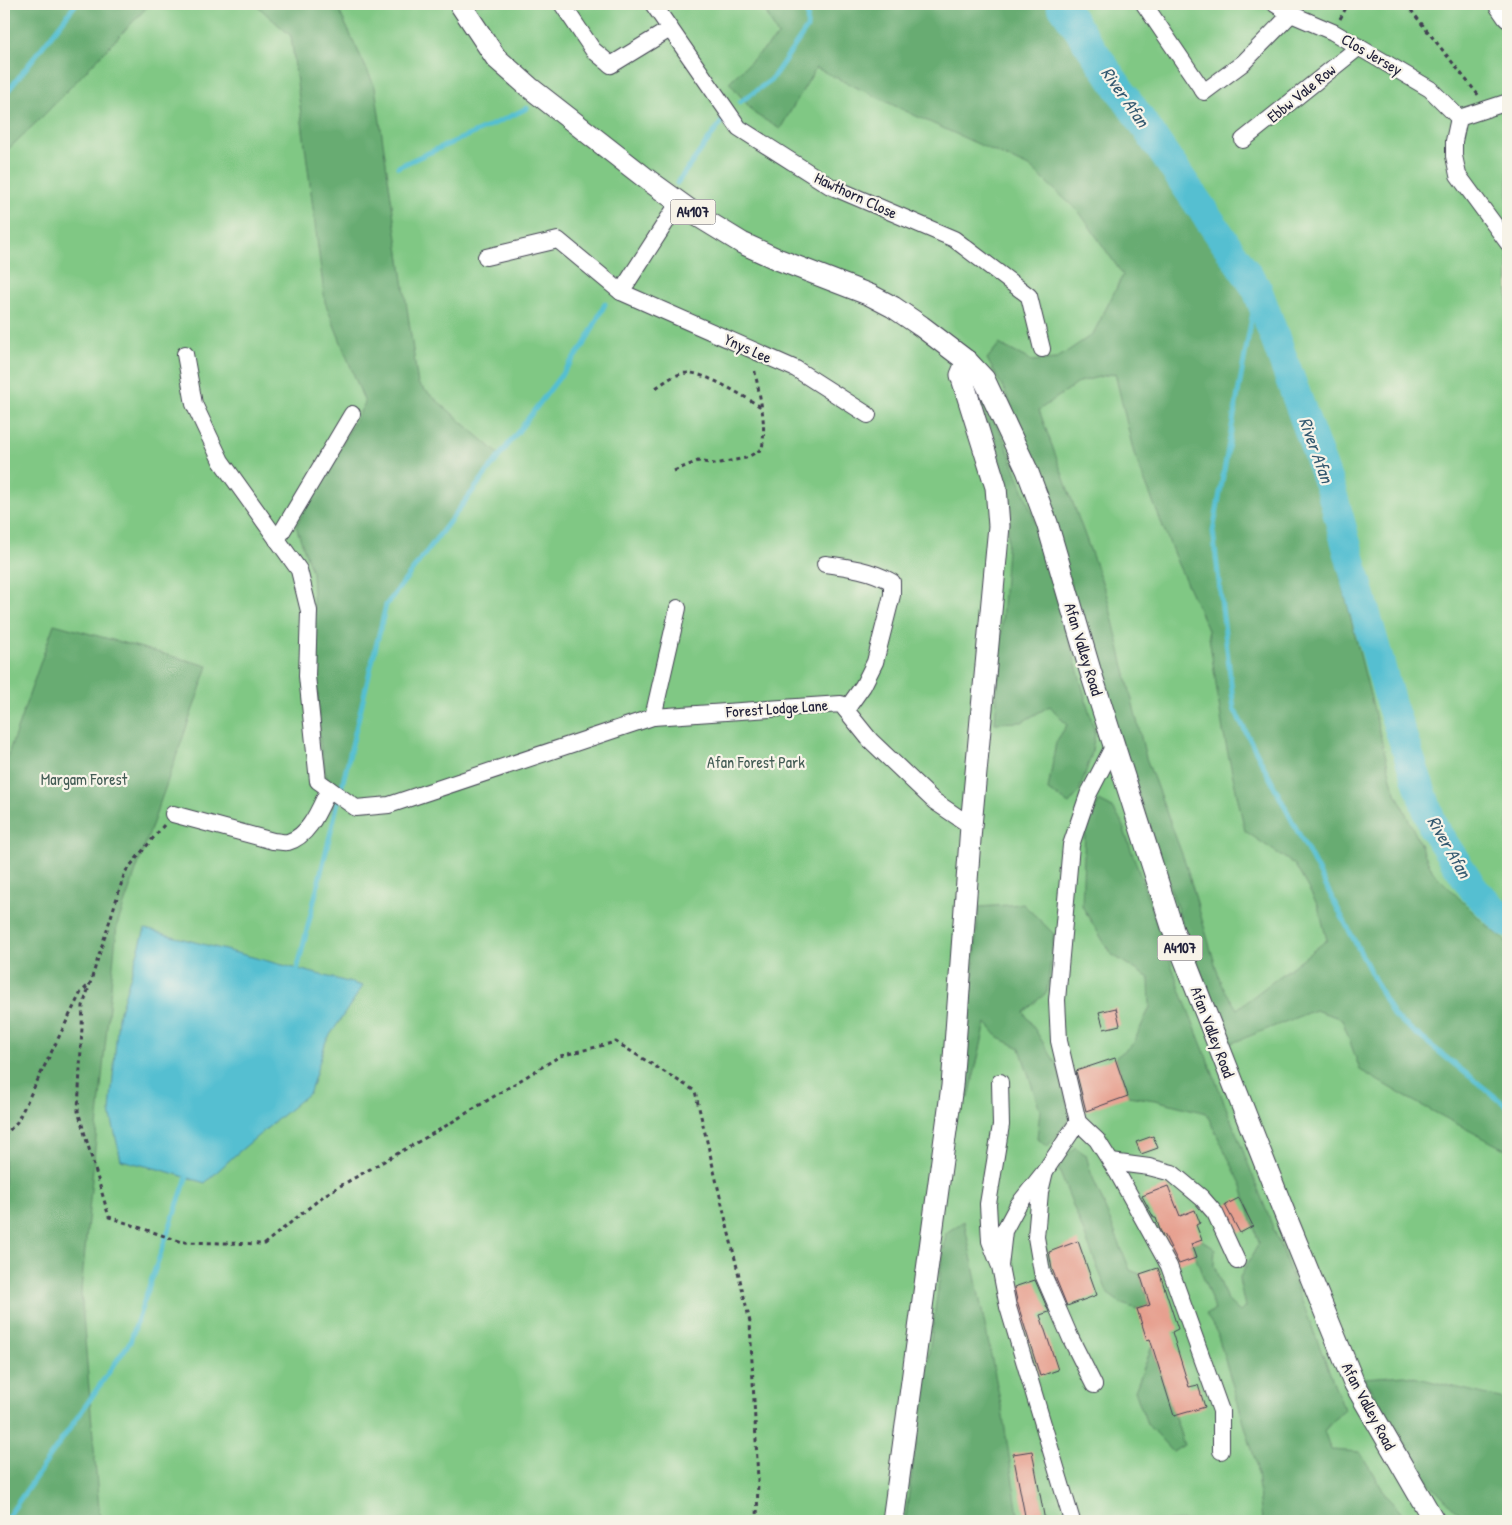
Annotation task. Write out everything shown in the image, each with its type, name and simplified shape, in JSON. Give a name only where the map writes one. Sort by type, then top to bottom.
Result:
[{"type":"main road","name":"A4107","points":[[460,4],[496,58],[528,87],[679,202],[742,243],[777,259],[870,295],[893,307],[968,361]]},
{"type":"main road","name":"Afan Valley Road","points":[[968,361],[984,379],[1027,470],[1046,524],[1173,930],[1282,1207],[1353,1381],[1434,1521]]},
{"type":"main road","points":[[892,1521],[952,1086],[971,826],[999,526],[996,488],[961,375],[968,361]]},
{"type":"street","points":[[562,4],[594,50],[611,65],[670,28]]},
{"type":"street","name":"Hawthorn Close","points":[[653,4],[739,128],[830,186],[954,239],[1028,296],[1042,350]]},
{"type":"street","points":[[1144,4],[1204,92],[1243,62],[1292,14]]},
{"type":"street","name":"Clos Jersey","points":[[1275,4],[1292,14],[1333,32],[1430,89],[1459,118]]},
{"type":"street","name":"Ebbw Vale Row","points":[[1243,140],[1359,47]]},
{"type":"street","points":[[1508,102],[1490,110],[1459,118],[1454,141],[1454,156],[1458,175],[1508,243]]},
{"type":"street","points":[[621,292],[679,202]]},
{"type":"street","name":"Ynys Lee","points":[[486,257],[558,240],[621,292],[796,369],[868,415]]},
{"type":"street","points":[[173,814],[286,843],[297,839],[336,795],[318,781],[307,676],[309,611],[298,570],[221,461],[194,404],[185,354]]},
{"type":"street","points":[[277,540],[352,414]]},
{"type":"street","points":[[825,564],[860,569],[892,582],[892,596],[874,662],[862,686],[846,710]]},
{"type":"street","points":[[654,717],[678,608]]},
{"type":"street","name":"Forest Lodge Lane","points":[[336,795],[356,808],[389,805],[654,717],[841,704],[870,740],[934,801],[971,826]]},
{"type":"street","points":[[1114,745],[1088,795],[1071,845],[1057,1000],[1059,1041],[1078,1122],[1097,1140],[1111,1162],[1169,1266],[1221,1412],[1221,1451]]},
{"type":"street","points":[[1000,1082],[1000,1125],[988,1204],[990,1241],[1000,1266],[1008,1306],[1072,1521]]},
{"type":"street","points":[[1000,1266],[1004,1231],[1018,1205],[1045,1171],[1078,1122]]},
{"type":"street","points":[[1111,1162],[1149,1167],[1172,1173],[1202,1198],[1215,1213],[1237,1261]]},
{"type":"street","points":[[1045,1171],[1040,1192],[1036,1237],[1042,1272],[1071,1340],[1094,1385]]},
{"type":"path","points":[[1406,4],[1490,110]]},
{"type":"path","points":[[674,471],[698,461],[715,464],[746,458],[762,449],[764,435],[762,407],[751,349]]},
{"type":"path","points":[[656,388],[673,376],[689,372],[703,376],[762,407]]},
{"type":"path","points":[[173,814],[125,872],[83,1006],[78,1110],[109,1217],[182,1242],[264,1244],[326,1194],[439,1130],[560,1056],[616,1042],[695,1091],[750,1322],[758,1480],[757,1521]]},
{"type":"path","points":[[4,1136],[17,1122],[81,992],[90,984]]},
{"type":"green space","name":"Afan Forest Park","points":[[4,4],[1508,4],[1508,1521],[4,1521]]},
{"type":"green space","points":[[4,4],[150,4],[42,117],[4,153]]},
{"type":"green space","points":[[255,4],[336,4],[375,87],[418,384],[500,455],[386,605],[334,816],[320,744],[312,572],[296,526],[365,403],[325,302],[291,36]]},
{"type":"green space","points":[[762,4],[1047,4],[1113,97],[1199,227],[1245,291],[1318,488],[1393,786],[1433,872],[1483,922],[1508,943],[1508,1151],[1404,1096],[1360,1070],[1342,1019],[1315,1010],[1232,1043],[1221,1022],[1191,949],[1120,740],[1028,449],[1006,393],[987,359],[999,344],[1032,361],[1056,359],[1093,334],[1123,275],[1080,213],[1031,168],[816,68],[780,129],[755,114],[729,82],[778,36]],"holes":[[[1115,373],[1134,454],[1177,562],[1208,630],[1223,731],[1245,831],[1295,865],[1318,906],[1327,940],[1237,1009],[1221,984],[1185,862],[1146,758],[1107,596],[1039,410],[1079,382]]]},
{"type":"green space","points":[[984,403],[1002,435],[1040,534],[1095,733],[1091,756],[1079,792],[1069,804],[1048,790],[1056,742],[1067,725],[1050,706],[1022,722],[995,723],[1009,520],[999,463],[980,406]]},
{"type":"green space","name":"Margam Forest","points":[[54,624],[208,666],[117,925],[81,1291],[100,1521],[4,1521],[4,766]]},
{"type":"green space","points":[[1099,801],[1111,807],[1121,821],[1181,992],[1344,1409],[1324,1431],[1331,1450],[1360,1452],[1387,1497],[1409,1521],[1262,1521],[1256,1463],[1217,1333],[1206,1314],[1215,1310],[1191,1244],[1202,1240],[1215,1249],[1214,1265],[1227,1300],[1240,1312],[1245,1307],[1239,1279],[1259,1243],[1241,1184],[1206,1113],[1155,1100],[1128,1096],[1115,1058],[1133,1044],[1150,1007],[1149,978],[1111,954],[1082,906],[1085,831]]},
{"type":"green space","points":[[1023,904],[1054,934],[1047,992],[1024,1012],[1057,1065],[1071,1118],[1047,1147],[1037,1138],[1040,1111],[1020,1048],[999,1038],[986,1023],[969,1097],[962,1098],[979,907]]},
{"type":"green space","points":[[1075,1147],[1086,1155],[1091,1173],[1130,1270],[1140,1274],[1150,1305],[1137,1309],[1122,1304],[1108,1294],[1057,1165]]},
{"type":"green space","points":[[964,1221],[1002,1410],[1019,1521],[905,1521],[946,1233]]},
{"type":"green space","points":[[1152,1346],[1184,1445],[1173,1452],[1147,1424],[1135,1391]]},
{"type":"green space","points":[[1405,1375],[1508,1400],[1508,1521],[1466,1521],[1427,1480],[1364,1378]]},
{"type":"water","points":[[145,929],[363,986],[326,1041],[310,1092],[205,1183],[121,1160],[110,1112],[118,1017]]},
{"type":"building","points":[[1116,1008],[1120,1025],[1104,1029],[1099,1012]]},
{"type":"building","points":[[1115,1058],[1128,1096],[1086,1111],[1076,1071]]},
{"type":"building","points":[[1153,1136],[1158,1148],[1141,1154],[1136,1142]]},
{"type":"building","points":[[1168,1186],[1180,1216],[1195,1210],[1200,1223],[1196,1225],[1202,1240],[1191,1244],[1196,1258],[1179,1264],[1164,1234],[1160,1230],[1156,1218],[1154,1218],[1142,1196]]},
{"type":"building","points":[[1239,1198],[1253,1226],[1240,1233],[1225,1205]]},
{"type":"building","points":[[1078,1241],[1097,1295],[1067,1306],[1052,1269],[1049,1252]]},
{"type":"building","points":[[1158,1268],[1178,1329],[1172,1332],[1189,1387],[1198,1385],[1205,1407],[1174,1416],[1150,1339],[1147,1340],[1137,1309],[1150,1305],[1140,1274]]},
{"type":"building","points":[[1035,1280],[1049,1312],[1040,1315],[1058,1370],[1040,1376],[1014,1287]]},
{"type":"building","points":[[1032,1451],[1045,1521],[1026,1521],[1013,1454]]},
{"type":"waterway","points":[[4,96],[76,4]]},
{"type":"waterway","points":[[740,102],[771,80],[807,28],[808,4]]},
{"type":"waterway","name":"River Afan","points":[[1061,4],[1257,289],[1332,493],[1391,704],[1434,829],[1475,891],[1508,923]]},
{"type":"waterway","points":[[398,167],[527,108]]},
{"type":"waterway","points":[[677,183],[723,120]]},
{"type":"waterway","points":[[1257,289],[1213,531],[1234,709],[1393,1015],[1508,1107]]},
{"type":"waterway","points":[[296,975],[386,605],[584,345],[605,304]]},
{"type":"waterway","points":[[5,1521],[130,1342],[189,1171]]}]
